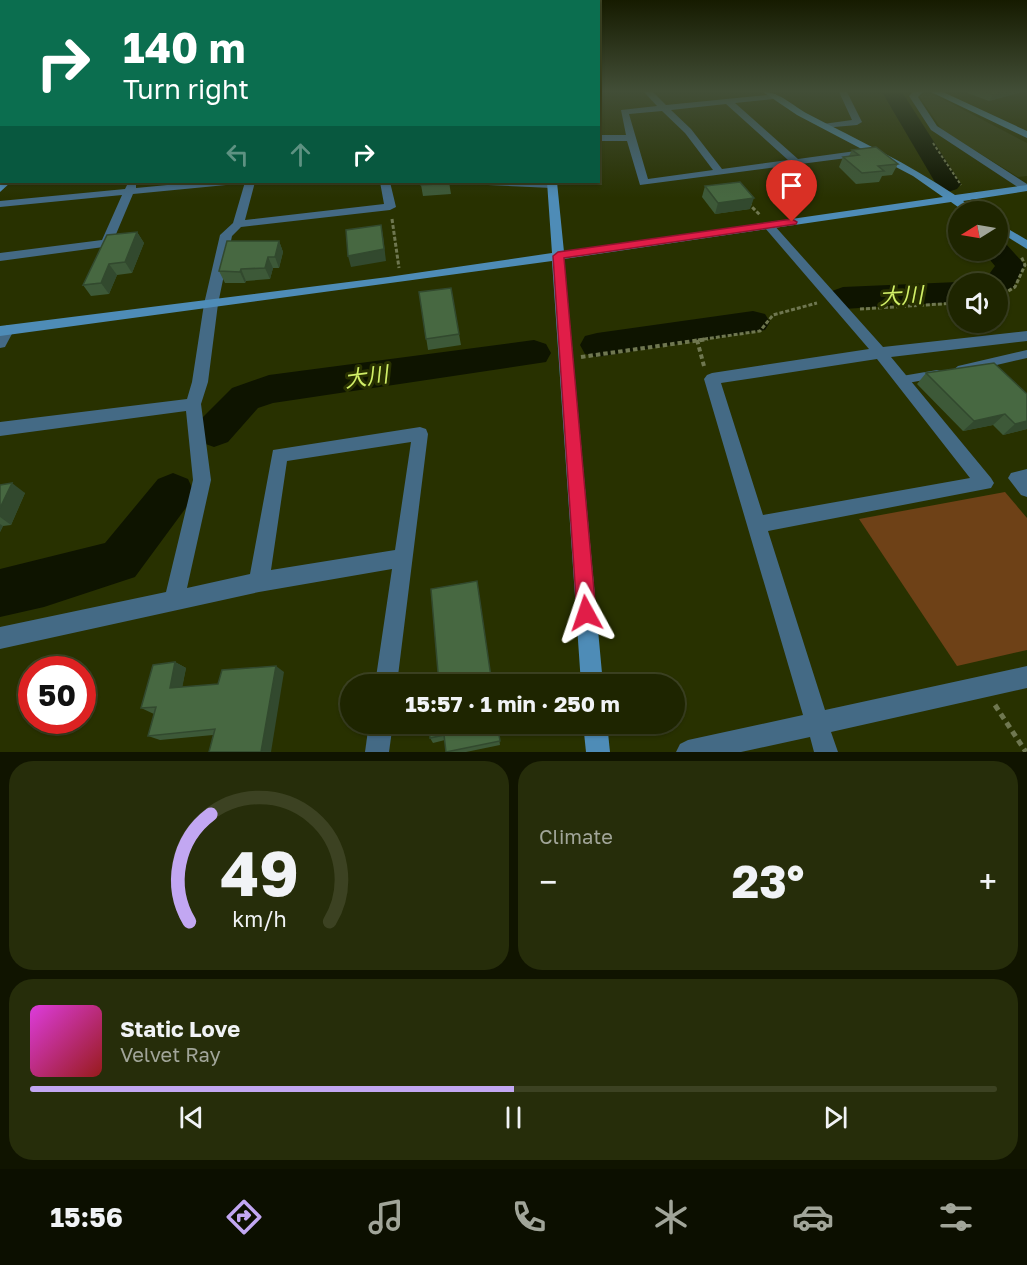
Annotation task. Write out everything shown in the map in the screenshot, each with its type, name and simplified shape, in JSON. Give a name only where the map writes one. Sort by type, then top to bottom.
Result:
[{"type":"street","points":[[627,127],[644,183],[873,152]]},
{"type":"street","points":[[684,127],[719,172]]},
{"type":"street","points":[[757,127],[795,161]]},
{"type":"street","points":[[828,127],[917,174],[957,201]]},
{"type":"street","points":[[933,127],[1027,188]]},
{"type":"street","points":[[1010,127],[1027,135]]},
{"type":"street","points":[[600,138],[629,138]]},
{"type":"street","points":[[0,204],[130,187],[207,183]]},
{"type":"street","points":[[174,601],[202,480],[193,404],[200,382],[211,304],[226,235],[238,224],[251,183]]},
{"type":"street","points":[[238,224],[390,207],[385,183]]},
{"type":"street","points":[[552,183],[591,674]]},
{"type":"street","points":[[0,256],[107,243],[130,187]]},
{"type":"street","points":[[2,335],[211,304],[401,280],[951,197],[1027,188]]},
{"type":"street","points":[[757,524],[985,483],[880,353],[769,225]]},
{"type":"street","points":[[1008,233],[1027,245]]},
{"type":"street","points":[[826,752],[712,379],[880,353],[1020,337]]},
{"type":"street","points":[[0,429],[193,404]]},
{"type":"street","points":[[259,582],[279,454],[420,434],[387,674]]},
{"type":"street","points":[[1027,477],[1017,478],[1027,489]]},
{"type":"street","points":[[0,638],[259,582],[402,558]]},
{"type":"street","points":[[688,752],[1027,677]]},
{"type":"street","points":[[377,752],[379,734]]},
{"type":"street","points":[[596,734],[598,752]]},
{"type":"lane","points":[[902,380],[1027,353],[1020,337]]},
{"type":"path","points":[[719,172],[769,225]]},
{"type":"path","points":[[390,207],[401,280]]},
{"type":"path","points":[[1008,291],[1015,287],[1025,265],[1013,236]]},
{"type":"path","points":[[565,359],[760,331],[773,315],[833,299]]},
{"type":"path","points":[[843,310],[948,304]]},
{"type":"path","points":[[697,340],[706,371],[712,379]]},
{"type":"path","points":[[983,687],[1026,752]]},
{"type":"shaded area","points":[[940,127],[997,127],[1027,143],[1027,176],[1018,177]]},
{"type":"shaded area","points":[[1005,492],[1027,518],[1027,650],[957,666],[859,519]]},
{"type":"building","points":[[876,147],[898,164],[878,166],[884,171],[862,173],[843,157],[859,155],[852,150]]},
{"type":"building","points":[[740,182],[754,198],[718,203],[705,186]]},
{"type":"building","points":[[421,183],[450,183],[421,185]]},
{"type":"building","points":[[381,225],[384,249],[348,256],[346,230]]},
{"type":"building","points":[[137,232],[125,262],[109,264],[101,283],[83,285],[107,235]]},
{"type":"building","points":[[227,241],[279,241],[275,257],[268,257],[265,268],[241,269],[240,272],[219,271]]},
{"type":"building","points":[[451,288],[459,334],[426,339],[419,292]]},
{"type":"building","points":[[994,363],[1027,394],[1027,421],[1015,424],[1005,414],[974,421],[926,373]]},
{"type":"building","points":[[12,483],[0,508],[0,485]]},
{"type":"building","points":[[477,581],[491,674],[438,674],[431,589]]},
{"type":"building","points":[[175,662],[170,688],[218,684],[222,670],[276,666],[261,752],[209,752],[215,729],[148,736],[156,707],[141,708],[153,665]]},
{"type":"building","points":[[430,734],[499,734],[500,741],[446,752],[444,735],[430,738]]},
{"type":"waterway","name":"大川","points":[[913,127],[948,184]]},
{"type":"waterway","name":"大川","points":[[1006,261],[1010,265],[1006,273]]},
{"type":"waterway","name":"大川","points":[[843,298],[948,293]]},
{"type":"waterway","name":"大川","points":[[597,345],[753,322]]},
{"type":"waterway","name":"大川","points":[[214,431],[245,398],[269,389],[534,353]]},
{"type":"waterway","name":"大川","points":[[0,593],[119,561],[173,492]]},
{"type":"route","points":[[586,613],[558,256],[792,222]]}]
